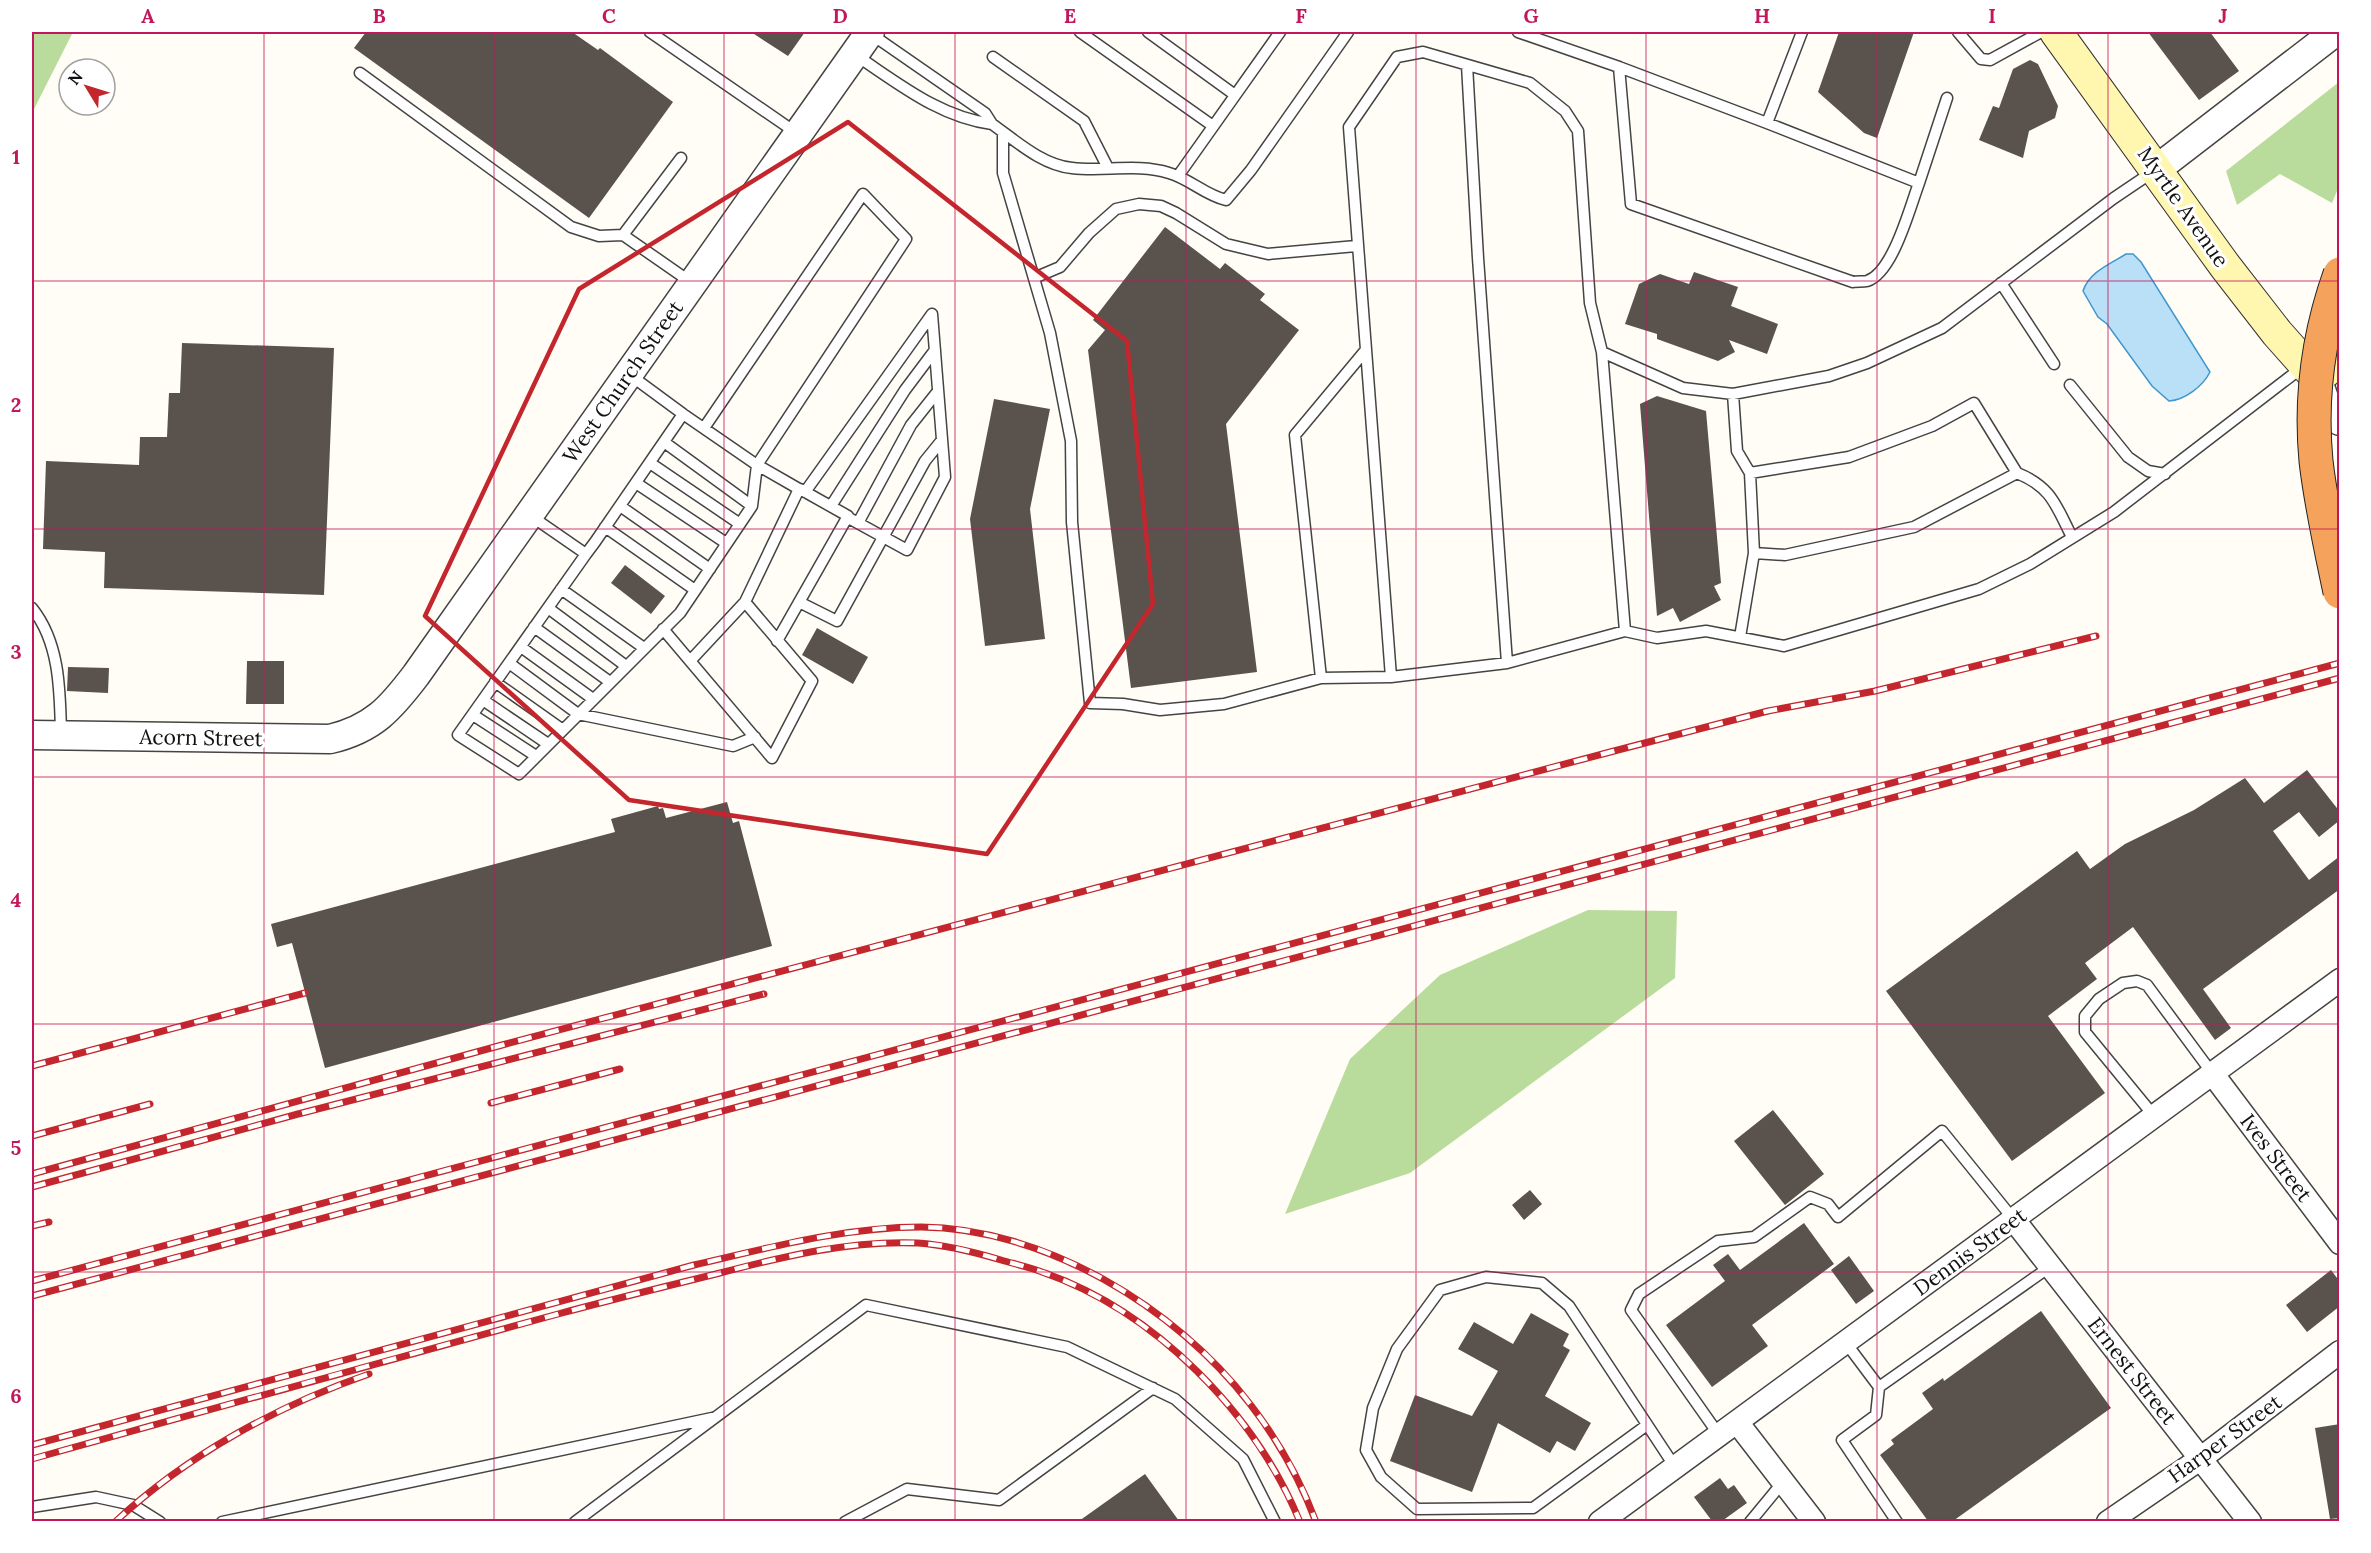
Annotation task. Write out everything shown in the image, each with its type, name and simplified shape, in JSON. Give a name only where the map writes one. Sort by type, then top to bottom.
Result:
[{"type":"highway","points":[[2340,274],[2321,347],[2315,428],[2321,495],[2340,592]]},
{"type":"main road","name":"Myrtle Avenue","points":[[2056,32],[2232,275],[2277,333],[2325,372]]},
{"type":"street","points":[[2157,169],[2335,32]]},
{"type":"street","name":"West Church Street","points":[[368,726],[384,714],[416,675],[864,39]]},
{"type":"street","name":"Myrtle Avenue","points":[[2325,372],[2325,401],[2340,421]]},
{"type":"street","name":"Acorn Street","points":[[32,735],[306,740],[330,739],[368,726]]},
{"type":"street","name":"Dennis Street","points":[[1600,1521],[2340,980]]},
{"type":"street","name":"Ives Street","points":[[2212,1073],[2340,1243]]},
{"type":"street","name":"Ernest Street","points":[[2014,1220],[2250,1521]]},
{"type":"street","name":"Harper Street","points":[[2108,1521],[2200,1458],[2340,1352]]},
{"type":"street","points":[[1728,1429],[1783,1482],[1814,1521]]},
{"type":"lane","points":[[650,32],[798,134]]},
{"type":"lane","points":[[1080,32],[1213,126]]},
{"type":"lane","points":[[1148,32],[1235,95]]},
{"type":"lane","points":[[1178,176],[1280,32]]},
{"type":"lane","points":[[864,39],[986,113],[992,124],[1044,160],[1072,168],[1134,167],[1167,172],[1195,184],[1210,196],[1226,200],[1257,163],[1348,32]]},
{"type":"lane","points":[[1518,32],[1767,123],[1919,183]]},
{"type":"lane","points":[[1767,123],[1802,32]]},
{"type":"lane","points":[[1958,32],[1982,59],[1990,60],[2041,32]]},
{"type":"lane","points":[[864,39],[931,105],[973,122],[992,124]]},
{"type":"lane","points":[[1391,677],[1356,246],[1349,127],[1397,57],[1423,52],[1530,83],[1565,111],[1578,131],[1590,303],[1602,352],[1625,632]]},
{"type":"lane","points":[[993,57],[1084,121],[1108,168]]},
{"type":"lane","points":[[1467,65],[1507,663]]},
{"type":"lane","points":[[1619,68],[1631,204],[1853,282],[1868,280],[1879,272],[1893,253],[1947,98]]},
{"type":"lane","points":[[360,73],[571,227],[599,236],[623,235],[692,283]]},
{"type":"lane","points":[[1003,132],[1003,173],[1050,333],[1071,441],[1072,522],[1090,703],[1123,704],[1160,710],[1224,704],[1321,678],[1391,677],[1507,663],[1625,632],[1657,638],[1706,631],[1784,646],[1969,592],[2030,564],[2114,512],[2165,474],[2325,372]]},
{"type":"lane","points":[[623,235],[681,158]]},
{"type":"lane","points":[[1602,352],[1683,388],[1733,394],[1829,376],[1867,363],[1942,327],[2114,198],[2157,169]]},
{"type":"lane","points":[[683,414],[458,735],[519,774],[680,613],[752,506],[757,465],[906,239],[863,194],[704,428]]},
{"type":"lane","points":[[1034,278],[1060,267],[1089,233],[1116,209],[1139,204],[1161,206],[1226,244],[1268,254],[1356,246]]},
{"type":"lane","points":[[2001,283],[2054,364]]},
{"type":"lane","points":[[629,374],[757,465],[802,490],[831,506],[847,517],[907,550],[945,477],[932,314],[802,490],[745,602],[690,661]]},
{"type":"lane","points":[[831,506],[905,390],[935,350]]},
{"type":"lane","points":[[1321,678],[1295,435],[1365,351]]},
{"type":"lane","points":[[2070,385],[2128,457],[2148,471],[2165,474]]},
{"type":"lane","points":[[858,523],[910,425],[938,391]]},
{"type":"lane","points":[[1733,394],[1737,451],[1750,473],[1754,553],[1740,637]]},
{"type":"lane","points":[[1750,473],[1849,457],[1932,426],[1974,403],[2017,473],[2040,484],[2047,491],[2072,537]]},
{"type":"lane","points":[[799,602],[837,621],[925,461],[942,440]]},
{"type":"lane","points":[[664,442],[752,506]]},
{"type":"lane","points":[[650,463],[740,524]]},
{"type":"lane","points":[[1754,553],[1785,555],[1914,526],[2017,473]]},
{"type":"lane","points":[[636,483],[726,543]]},
{"type":"lane","points":[[620,506],[710,568]]},
{"type":"lane","points":[[528,514],[586,554]]},
{"type":"lane","points":[[777,641],[847,517]]},
{"type":"lane","points":[[605,527],[695,590]]},
{"type":"lane","points":[[561,589],[644,648]]},
{"type":"lane","points":[[663,629],[772,758],[812,681],[745,602]]},
{"type":"lane","points":[[32,608],[50,638],[58,677],[61,736]]},
{"type":"lane","points":[[548,608],[626,666]]},
{"type":"lane","points":[[534,627],[610,682]]},
{"type":"lane","points":[[520,647],[593,699]]},
{"type":"lane","points":[[509,663],[578,714],[733,746],[755,737]]},
{"type":"lane","points":[[495,682],[562,730]]},
{"type":"lane","points":[[483,700],[548,744]]},
{"type":"lane","points":[[473,715],[536,756]]},
{"type":"lane","points":[[2154,1116],[2085,1032],[2085,1016],[2099,999],[2123,983],[2137,981],[2147,985],[2212,1073]]},
{"type":"lane","points":[[1728,1429],[1631,1310],[1639,1294],[1718,1241],[1754,1237],[1810,1197],[1828,1204],[1838,1217],[1942,1131],[2014,1220]]},
{"type":"lane","points":[[1879,1387],[2051,1266]]},
{"type":"lane","points":[[1647,1425],[1533,1508],[1417,1509],[1381,1477],[1366,1450],[1373,1408],[1397,1349],[1440,1290],[1486,1276],[1542,1283],[1569,1306],[1675,1467]]},
{"type":"lane","points":[[575,1521],[866,1305],[1067,1347],[1175,1399],[1243,1459],[1275,1521]]},
{"type":"lane","points":[[1846,1343],[1879,1387],[1876,1415],[1842,1440],[1897,1521]]},
{"type":"lane","points":[[844,1521],[907,1489],[999,1500],[1153,1388]]},
{"type":"lane","points":[[222,1521],[715,1418]]},
{"type":"lane","points":[[1750,1521],[1783,1482]]},
{"type":"lane","points":[[32,1507],[96,1497],[133,1505],[160,1521]]},
{"type":"highlighted area","points":[[848,122],[1127,341],[1153,604],[987,854],[629,800],[425,616],[579,289]]},
{"type":"green space","points":[[32,32],[73,32],[60,57],[57,57],[57,64],[32,113]]},
{"type":"green space","points":[[2339,82],[2339,186],[2332,203],[2280,174],[2237,205],[2226,171]]},
{"type":"green space","points":[[1588,910],[1677,911],[1675,978],[1410,1173],[1285,1214],[1350,1059],[1440,975]]},
{"type":"water","points":[[2126,254],[2133,254],[2141,262],[2210,372],[2198,387],[2181,398],[2169,401],[2152,386],[2107,324],[2098,317],[2083,291],[2095,274]]},
{"type":"building","points":[[366,32],[572,32],[598,50],[600,48],[673,102],[589,218],[354,48]]},
{"type":"building","points":[[751,32],[805,32],[788,56]]},
{"type":"building","points":[[1839,32],[1914,32],[1877,138],[1864,133],[1818,92]]},
{"type":"building","points":[[2148,32],[2210,32],[2239,71],[2199,100]]},
{"type":"building","points":[[2030,60],[2038,64],[2058,106],[2055,118],[2029,131],[2023,158],[1979,140],[1993,106],[1999,108],[2013,69]]},
{"type":"building","points":[[1165,227],[1220,269],[1225,263],[1265,294],[1260,300],[1299,330],[1226,424],[1257,672],[1131,688],[1088,350],[1105,330],[1093,320]]},
{"type":"building","points":[[1694,272],[1738,287],[1731,306],[1778,324],[1767,354],[1729,340],[1735,352],[1718,361],[1657,339],[1657,334],[1625,324],[1639,284],[1660,274],[1689,284]]},
{"type":"building","points":[[182,343],[334,348],[324,595],[104,588],[105,552],[43,549],[46,461],[139,465],[140,437],[167,437],[169,393],[180,393]]},
{"type":"building","points":[[1657,396],[1706,411],[1721,583],[1714,586],[1721,600],[1680,622],[1673,608],[1657,616],[1640,404]]},
{"type":"building","points":[[994,399],[1050,409],[1030,509],[1045,639],[985,646],[970,519]]},
{"type":"building","points":[[625,565],[665,596],[651,614],[611,583]]},
{"type":"building","points":[[817,628],[868,657],[853,684],[802,655]]},
{"type":"building","points":[[247,661],[284,661],[284,704],[246,704]]},
{"type":"building","points":[[68,667],[109,668],[108,693],[67,691]]},
{"type":"building","points":[[2307,770],[2340,812],[2340,820],[2319,837],[2299,812],[2273,831],[2309,880],[2340,856],[2340,889],[2203,989],[2231,1028],[2215,1040],[2133,927],[2085,963],[2097,979],[2048,1016],[2105,1093],[2012,1161],[1886,991],[2077,851],[2090,869],[2125,844],[2194,810],[2245,778],[2264,803]]},
{"type":"building","points":[[727,802],[733,823],[739,821],[772,946],[325,1068],[292,943],[277,947],[271,924],[615,832],[611,819],[658,806],[659,809],[663,808],[666,818]]},
{"type":"building","points":[[1773,1110],[1824,1174],[1785,1205],[1734,1141]]},
{"type":"building","points":[[1530,1190],[1542,1204],[1524,1220],[1512,1205]]},
{"type":"building","points":[[1804,1223],[1834,1264],[1752,1325],[1768,1346],[1712,1387],[1666,1325],[1725,1281],[1713,1265],[1728,1254],[1740,1270]]},
{"type":"building","points":[[1849,1256],[1874,1291],[1856,1304],[1831,1270]]},
{"type":"building","points":[[2331,1270],[2340,1282],[2340,1306],[2307,1332],[2286,1305]]},
{"type":"building","points":[[2041,1311],[2111,1408],[1953,1521],[1928,1521],[1880,1455],[1894,1444],[1891,1440],[1933,1409],[1922,1393],[1943,1378],[1944,1381]]},
{"type":"building","points":[[1531,1313],[1569,1334],[1563,1346],[1570,1350],[1545,1396],[1591,1423],[1575,1451],[1557,1441],[1550,1453],[1498,1423],[1472,1492],[1390,1461],[1415,1395],[1472,1416],[1498,1371],[1458,1349],[1474,1322],[1513,1344]]},
{"type":"building","points":[[2340,1424],[2340,1518],[2330,1519],[2315,1428]]},
{"type":"building","points":[[1145,1474],[1179,1521],[1079,1521]]},
{"type":"building","points":[[1720,1478],[1728,1489],[1734,1485],[1747,1503],[1722,1521],[1712,1521],[1694,1497]]},
{"type":"railway","points":[[32,1174],[502,1045],[1614,751],[1768,711],[1875,691],[2096,636]]},
{"type":"railway","points":[[32,1281],[2340,663]]},
{"type":"railway","points":[[32,1296],[2340,678]]},
{"type":"railway","points":[[32,1066],[305,993]]},
{"type":"railway","points":[[32,1187],[298,1114],[764,994]]},
{"type":"railway","points":[[491,1103],[620,1069]]},
{"type":"railway","points":[[32,1136],[150,1104]]},
{"type":"railway","points":[[32,1226],[49,1222]]},
{"type":"railway","points":[[32,1445],[694,1265],[835,1235],[921,1227],[967,1231],[1014,1241],[1060,1258],[1104,1280],[1146,1306],[1185,1336],[1220,1369],[1250,1404],[1288,1460],[1316,1522]]},
{"type":"railway","points":[[32,1459],[558,1314],[765,1262],[841,1247],[918,1243],[971,1252],[1042,1272],[1084,1289],[1124,1312],[1196,1371],[1228,1405],[1257,1442],[1281,1482],[1300,1522]]},
{"type":"railway","points":[[115,1522],[172,1475],[234,1435],[301,1401],[369,1374]]}]
